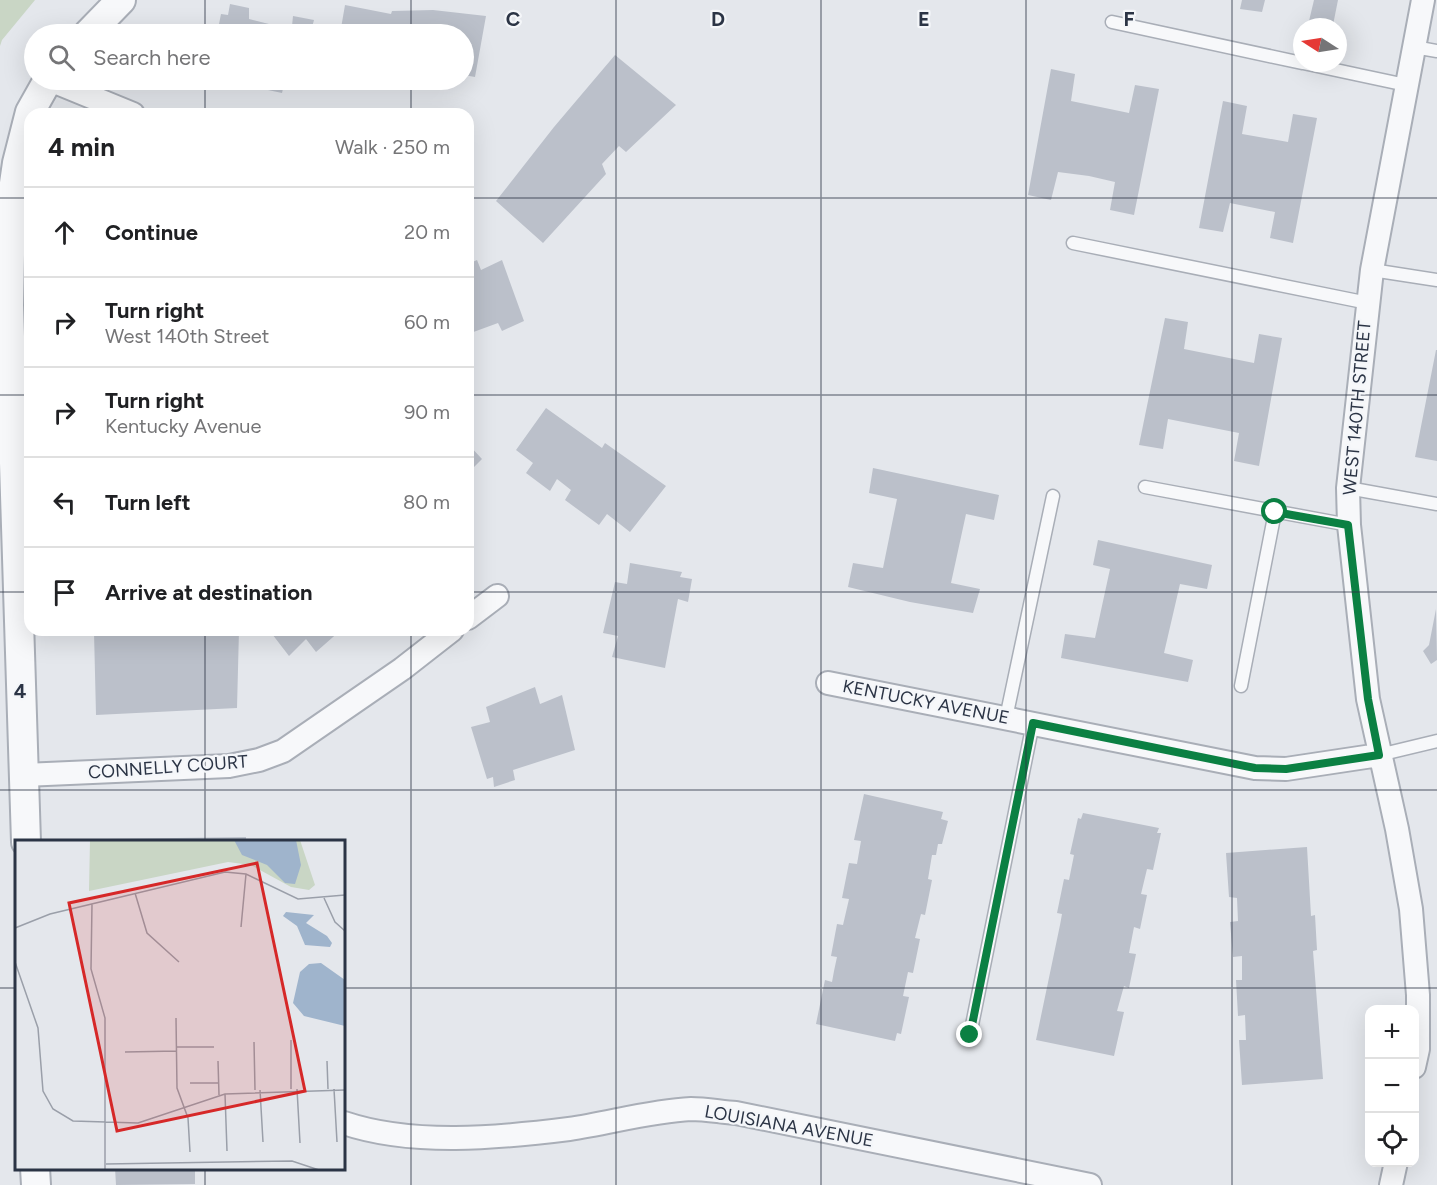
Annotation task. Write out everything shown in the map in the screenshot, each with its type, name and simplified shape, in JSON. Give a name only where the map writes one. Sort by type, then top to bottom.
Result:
[{"type":"street","points":[[98,24],[121,0]]},
{"type":"street","name":"WEST 140TH STREET","points":[[1416,1059],[1418,1049],[1418,995],[1411,909],[1397,829],[1368,699],[1348,525],[1348,488],[1372,270],[1423,0]]},
{"type":"street","points":[[32,108],[43,90]]},
{"type":"street","points":[[74,90],[118,108]]},
{"type":"street","points":[[24,136],[11,204],[9,305],[26,840]]},
{"type":"street","points":[[474,613],[497,596]]},
{"type":"street","name":"CONNELLY COURT","points":[[24,775],[229,766],[259,760],[283,751],[402,669],[444,636]]},
{"type":"street","name":"KENTUCKY AVENUE","points":[[828,683],[1255,768],[1286,769],[1379,755]]},
{"type":"street","name":"LOUISIANA AVENUE","points":[[345,1123],[366,1130],[424,1137],[486,1136],[569,1129],[692,1109],[736,1113],[1090,1185]]},
{"type":"street","points":[[1391,1185],[1395,1167]]},
{"type":"street","points":[[35,1170],[36,1185]]},
{"type":"lane","points":[[1112,22],[1293,61]]},
{"type":"lane","points":[[1414,47],[1437,51]]},
{"type":"lane","points":[[1345,72],[1406,85]]},
{"type":"lane","points":[[1073,243],[1368,303]]},
{"type":"lane","points":[[1372,270],[1437,280]]},
{"type":"lane","points":[[1145,487],[1348,525]]},
{"type":"lane","points":[[1348,488],[1437,504]]},
{"type":"lane","points":[[1006,718],[1053,496]]},
{"type":"lane","points":[[1241,686],[1275,512]]},
{"type":"lane","points":[[970,1035],[1033,723]]},
{"type":"lane","points":[[1379,755],[1437,741]]},
{"type":"green space","points":[[0,0],[35,0],[2,40],[0,46]]},
{"type":"building","points":[[1242,0],[1265,0],[1262,12],[1240,9]]},
{"type":"building","points":[[1314,0],[1338,0],[1334,18],[1310,18]]},
{"type":"building","points":[[230,4],[249,8],[249,19],[269,24],[219,24],[221,14],[228,15]]},
{"type":"building","points":[[345,5],[391,14],[392,11],[433,10],[486,16],[475,77],[474,24],[342,24]]},
{"type":"building","points":[[293,16],[314,20],[313,24],[292,24]]},
{"type":"building","points":[[615,55],[676,105],[626,152],[619,146],[602,164],[606,174],[543,243],[496,201]]},
{"type":"building","points":[[1051,69],[1075,74],[1071,101],[1129,113],[1135,85],[1159,89],[1134,215],[1110,210],[1115,182],[1089,176],[1058,172],[1051,200],[1028,195]]},
{"type":"building","points":[[1223,101],[1247,106],[1242,134],[1288,142],[1293,114],[1317,118],[1293,243],[1270,238],[1275,212],[1230,203],[1223,232],[1199,228]]},
{"type":"building","points":[[477,260],[481,270],[502,260],[524,321],[502,331],[498,323],[474,332],[474,261]]},
{"type":"building","points":[[1165,318],[1188,322],[1184,349],[1254,363],[1259,334],[1282,338],[1259,466],[1234,461],[1239,433],[1168,419],[1163,449],[1139,445]]},
{"type":"building","points":[[1437,350],[1437,461],[1415,457]]},
{"type":"building","points":[[546,408],[602,448],[605,443],[666,486],[630,532],[607,514],[599,525],[565,500],[571,490],[557,479],[550,491],[526,473],[533,463],[516,450]]},
{"type":"building","points":[[474,450],[482,459],[474,467]]},
{"type":"building","points":[[873,468],[999,495],[994,520],[966,514],[951,583],[980,589],[973,613],[910,602],[848,587],[853,563],[883,568],[897,499],[869,493]]},
{"type":"building","points":[[1098,540],[1212,565],[1207,589],[1180,584],[1164,653],[1193,660],[1188,682],[1061,658],[1065,634],[1095,638],[1110,569],[1093,565]]},
{"type":"building","points":[[630,563],[682,572],[680,577],[692,579],[688,602],[678,599],[665,668],[612,657],[618,636],[603,633],[615,582],[627,584]]},
{"type":"building","points":[[1436,609],[1437,660],[1431,664],[1423,651],[1429,645]]},
{"type":"building","points":[[94,636],[239,636],[237,708],[96,715]]},
{"type":"building","points":[[274,636],[334,636],[316,652],[306,639],[289,656]]},
{"type":"building","points":[[535,687],[540,704],[562,695],[575,750],[513,770],[515,780],[494,787],[493,777],[487,779],[471,727],[490,722],[486,707]]},
{"type":"building","points":[[864,794],[943,812],[941,819],[948,821],[942,844],[938,844],[936,855],[932,855],[928,879],[932,880],[925,915],[921,914],[915,938],[920,939],[913,973],[908,972],[903,996],[909,997],[901,1034],[897,1033],[895,1041],[816,1024],[825,980],[832,982],[837,957],[831,956],[837,924],[843,925],[849,899],[842,898],[849,863],[857,864],[861,841],[854,840]]},
{"type":"building","points":[[1083,813],[1159,828],[1157,833],[1161,833],[1153,870],[1147,869],[1141,894],[1147,895],[1140,929],[1134,927],[1129,953],[1136,954],[1129,988],[1124,986],[1117,1011],[1124,1012],[1114,1056],[1036,1040],[1062,914],[1057,913],[1064,879],[1069,880],[1074,855],[1070,854],[1078,818],[1081,819]]},
{"type":"building","points":[[246,837],[246,840],[107,839]]},
{"type":"building","points":[[1307,847],[1311,916],[1315,915],[1317,950],[1313,951],[1323,1079],[1242,1085],[1239,1040],[1246,1040],[1245,1015],[1238,1016],[1236,980],[1242,980],[1242,956],[1233,957],[1230,922],[1238,921],[1237,898],[1229,897],[1226,853]]},
{"type":"building","points":[[115,1170],[195,1170],[195,1184],[116,1185]]},
{"type":"route","points":[[970,1035],[1033,723],[1255,768],[1286,769],[1379,755],[1368,699],[1348,525],[1275,512]]}]
